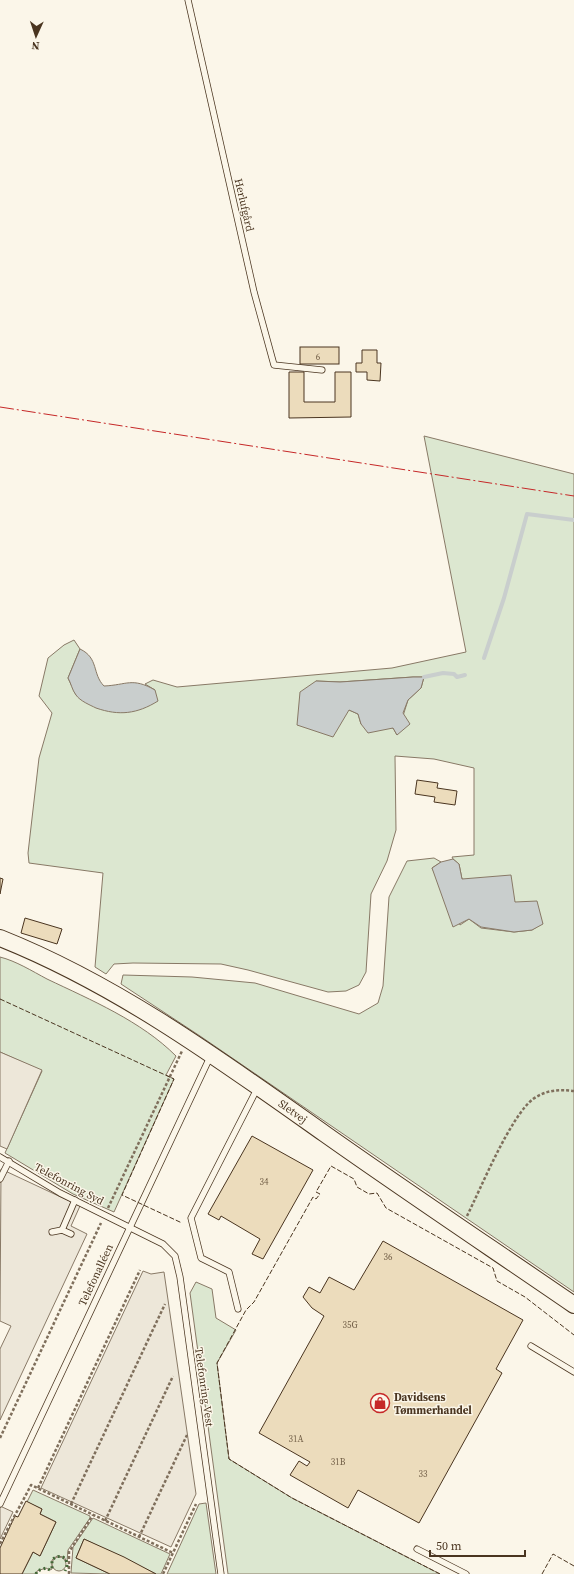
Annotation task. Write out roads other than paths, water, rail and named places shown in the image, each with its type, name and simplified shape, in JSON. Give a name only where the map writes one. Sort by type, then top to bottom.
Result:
[{"type":"street","name":"Sletvej","points":[[0,938],[38,953],[105,987],[188,1038],[574,1305]]},
{"type":"lane","name":"Herlufgård","points":[[188,0],[252,284],[274,365],[322,370]]},
{"type":"lane","name":"Telefonalléen","points":[[0,1504],[211,1054]]},
{"type":"lane","points":[[238,1309],[229,1272],[201,1258],[191,1218],[259,1087]]},
{"type":"lane","name":"Telefonring Syd","points":[[0,1157],[75,1200],[130,1227]]},
{"type":"lane","points":[[0,1179],[8,1161]]},
{"type":"lane","points":[[62,1230],[75,1200]]},
{"type":"lane","name":"Telefonring Vest","points":[[130,1227],[163,1244],[175,1256],[178,1264],[221,1574]]},
{"type":"lane","points":[[52,1232],[62,1230],[71,1234]]},
{"type":"lane","points":[[531,1346],[574,1372]]},
{"type":"lane","points":[[417,1549],[466,1574]]},
{"type":"waterway","points":[[484,658],[504,598],[527,514],[574,520]]},
{"type":"waterway","points":[[424,677],[443,673],[454,674],[457,677],[465,675]]},
{"type":"place","name":"Davidsens Tømmerhandel","points":[[380,1403]]}]
